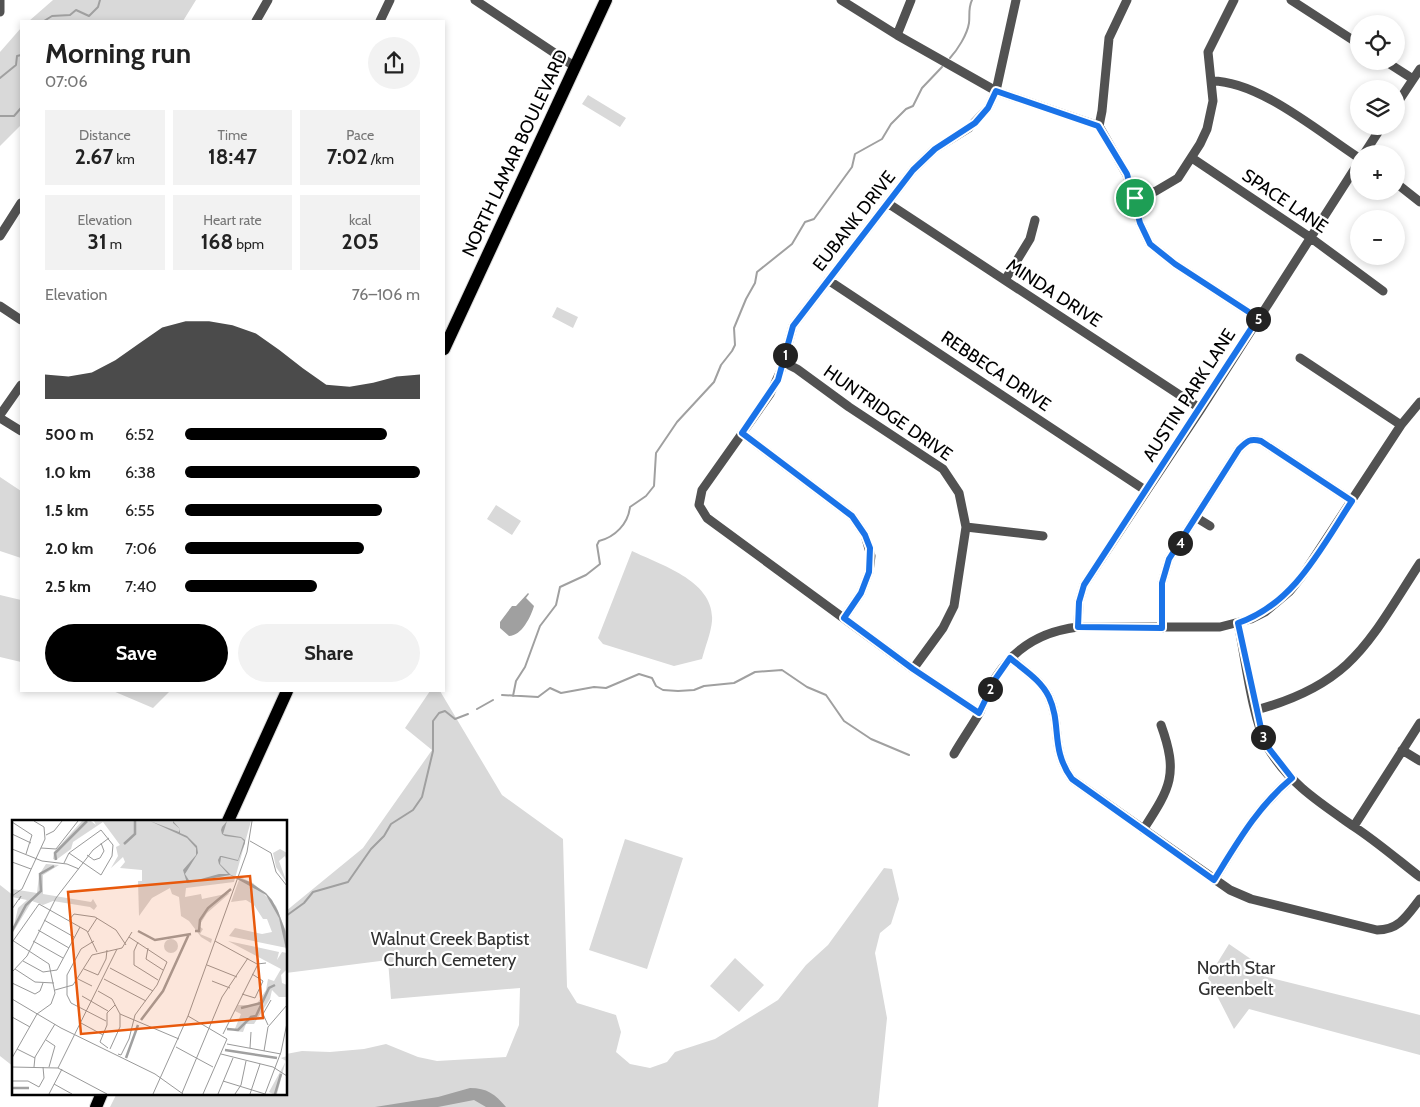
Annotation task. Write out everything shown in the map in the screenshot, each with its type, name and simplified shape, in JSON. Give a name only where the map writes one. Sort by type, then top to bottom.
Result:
[{"type":"main road","name":"NORTH LAMAR BOULEVARD","points":[[445,346],[606,0]]},
{"type":"main road","points":[[228,820],[287,692]]},
{"type":"main road","points":[[96,1107],[102,1094]]},
{"type":"street","points":[[0,0],[0,12]]},
{"type":"street","points":[[257,20],[268,0]]},
{"type":"street","points":[[380,20],[390,0]]},
{"type":"street","points":[[475,0],[574,66]]},
{"type":"street","points":[[841,0],[896,35],[996,91],[1098,126],[1127,174],[1135,198],[1140,223],[1150,244],[1175,264],[1258,318]]},
{"type":"street","points":[[896,35],[911,0]]},
{"type":"street","name":"EUBANK DRIVE","points":[[979,713],[913,669],[707,518],[700,509],[699,500],[702,490],[770,394],[783,362],[793,326],[924,158],[975,123],[988,108],[996,91],[1016,0]]},
{"type":"street","points":[[1098,126],[1102,111],[1110,38],[1127,0]]},
{"type":"street","points":[[1135,198],[1168,185],[1178,178],[1192,158],[1207,129],[1211,115],[1212,81],[1208,52],[1234,0]]},
{"type":"street","points":[[1291,0],[1350,38]]},
{"type":"street","points":[[1405,91],[1420,69]]},
{"type":"street","points":[[1399,70],[1413,79]]},
{"type":"street","points":[[1212,81],[1234,83],[1259,92],[1350,152]]},
{"type":"street","name":"SPACE LANE","points":[[1192,158],[1311,238],[1383,291]]},
{"type":"street","name":"AUSTIN PARK LANE","points":[[1078,627],[1079,602],[1084,585],[1350,176]]},
{"type":"street","points":[[1405,190],[1420,202]]},
{"type":"street","name":"MINDA DRIVE","points":[[889,204],[1200,409]]},
{"type":"street","points":[[0,236],[20,205]]},
{"type":"street","points":[[1005,280],[1030,239],[1035,220]]},
{"type":"street","name":"REBBECA DRIVE","points":[[828,280],[1145,490]]},
{"type":"street","points":[[0,306],[20,319]]},
{"type":"street","points":[[1300,358],[1401,425]]},
{"type":"street","name":"HUNTRIDGE DRIVE","points":[[783,362],[798,369],[849,407],[943,469],[958,493],[966,528],[954,606],[943,628],[913,669]]},
{"type":"street","points":[[20,387],[0,417],[20,430]]},
{"type":"street","points":[[954,754],[979,713],[996,678],[1010,658],[1043,635],[1058,630],[1078,627],[1200,629],[1238,623],[1265,612],[1290,591],[1352,501],[1401,425],[1420,402]]},
{"type":"street","points":[[742,433],[852,516],[865,535],[870,548],[869,572],[861,593],[844,618]]},
{"type":"street","points":[[1162,628],[1164,571],[1169,559],[1239,449],[1247,441],[1254,439],[1261,441],[1352,501]]},
{"type":"street","points":[[1196,518],[1210,526]]},
{"type":"street","points":[[966,528],[1043,536]]},
{"type":"street","points":[[1256,710],[1297,698],[1346,668],[1372,636],[1420,562]]},
{"type":"street","points":[[1238,623],[1256,710],[1267,746],[1292,778],[1320,805],[1354,826],[1420,877]]},
{"type":"street","points":[[1010,658],[1035,678],[1050,698],[1060,759],[1072,779],[1214,880],[1239,895],[1377,930],[1387,930],[1398,926],[1420,899]]},
{"type":"street","points":[[1354,826],[1420,723]]},
{"type":"street","points":[[1143,830],[1162,800],[1170,779],[1170,755],[1161,725]]},
{"type":"street","points":[[1402,750],[1420,761]]},
{"type":"street","points":[[1214,880],[1258,811],[1270,797],[1292,778]]},
{"type":"green space","points":[[53,0],[196,0],[184,20],[30,20]]},
{"type":"green space","points":[[20,29],[20,126],[0,146],[0,52]]},
{"type":"green space","points":[[588,95],[626,118],[620,127],[582,104]]},
{"type":"green space","points":[[557,307],[578,317],[573,328],[552,317]]},
{"type":"green space","points":[[0,477],[20,490],[20,558],[0,551]]},
{"type":"green space","points":[[496,505],[521,521],[512,535],[487,519]]},
{"type":"green space","points":[[632,551],[684,576],[705,595],[711,607],[712,621],[702,659],[674,666],[603,644],[598,638]]},
{"type":"green space","points":[[0,595],[20,600],[20,662],[0,657]]},
{"type":"green space","points":[[115,692],[169,692],[153,708]]},
{"type":"green space","name":"Walnut Creek Baptist Church Cemetery","points":[[429,692],[441,692],[502,795],[563,839],[567,987],[577,1003],[616,1015],[621,1032],[616,1052],[630,1064],[650,1068],[667,1062],[675,1052],[715,1039],[778,1000],[806,965],[828,945],[884,868],[892,869],[899,899],[891,924],[880,933],[875,953],[887,1018],[878,1107],[110,1107],[116,1094],[288,1094],[288,1054],[302,1051],[330,1052],[364,1049],[386,1044],[418,1057],[437,1061],[506,1057],[519,1025],[520,988],[391,999],[388,960],[288,973],[288,909],[363,848],[432,750],[405,728]]},
{"type":"green space","points":[[625,839],[683,858],[647,969],[589,950]]},
{"type":"green space","points":[[0,885],[12,894],[12,1065],[0,1056]]},
{"type":"green space","name":"North Star Greenbelt","points":[[1229,944],[1261,966],[1259,975],[1420,1015],[1420,1055],[1249,1009],[1234,1029],[1208,978]]},
{"type":"green space","points":[[735,958],[764,985],[739,1012],[710,986]]},
{"type":"shaded area","points":[[528,593],[526,598],[534,606],[531,615],[518,633],[509,636],[500,628],[500,622],[512,606],[516,606]]},
{"type":"shaded area","points":[[470,1088],[481,1089],[490,1093],[506,1107],[486,1107],[474,1100],[438,1107],[375,1107],[438,1097]]},
{"type":"waterway","points":[[46,20],[52,16],[70,15],[76,10],[89,16],[98,7],[100,0]]},
{"type":"waterway","points":[[950,58],[966,32],[972,0]]},
{"type":"waterway","points":[[0,78],[16,65],[17,56],[20,55]]},
{"type":"waterway","points":[[513,696],[516,681],[525,667],[540,626],[556,605],[560,587],[586,575],[600,564],[597,545],[599,541],[620,529],[627,519],[630,507],[646,496],[654,486],[656,453],[677,422],[714,382],[721,365],[732,351],[735,345],[734,328],[755,283],[757,272],[792,244],[805,222],[814,219],[852,167],[855,154],[882,139],[891,124],[906,109],[913,106],[922,88],[942,67]]},
{"type":"waterway","points":[[0,116],[14,116],[20,109]]},
{"type":"waterway","points":[[502,695],[538,697],[550,688],[561,693],[594,687],[606,688],[639,674],[652,678],[656,686],[663,690],[694,690],[704,686],[734,683],[755,672],[782,670],[807,687],[826,695],[844,721],[871,739],[909,755]]},
{"type":"waterway","points":[[477,709],[493,700]]},
{"type":"waterway","points":[[288,915],[304,903],[313,892],[348,882],[371,849],[384,836],[391,824],[413,810],[422,797],[433,751],[433,721],[439,713],[445,711],[455,719],[468,714]]},
{"type":"route","points":[[996,91],[1091,122],[1098,126],[1104,133],[1127,174],[1135,198],[1140,223],[1150,244],[1175,264],[1258,318],[1084,585],[1080,593],[1078,627],[1162,628],[1162,583],[1169,559],[1239,449],[1247,441],[1254,439],[1261,441],[1352,501],[1323,546],[1290,591],[1265,612],[1238,623],[1262,733],[1267,746],[1292,778],[1270,797],[1258,811],[1214,880],[1072,779],[1063,766],[1057,749],[1053,708],[1050,698],[1035,678],[1010,658],[996,678],[979,713],[913,669],[844,618],[861,593],[867,580],[871,556],[865,535],[852,516],[742,433],[778,380],[793,326],[889,204],[913,170],[935,149],[975,123],[988,108],[996,91]]}]
